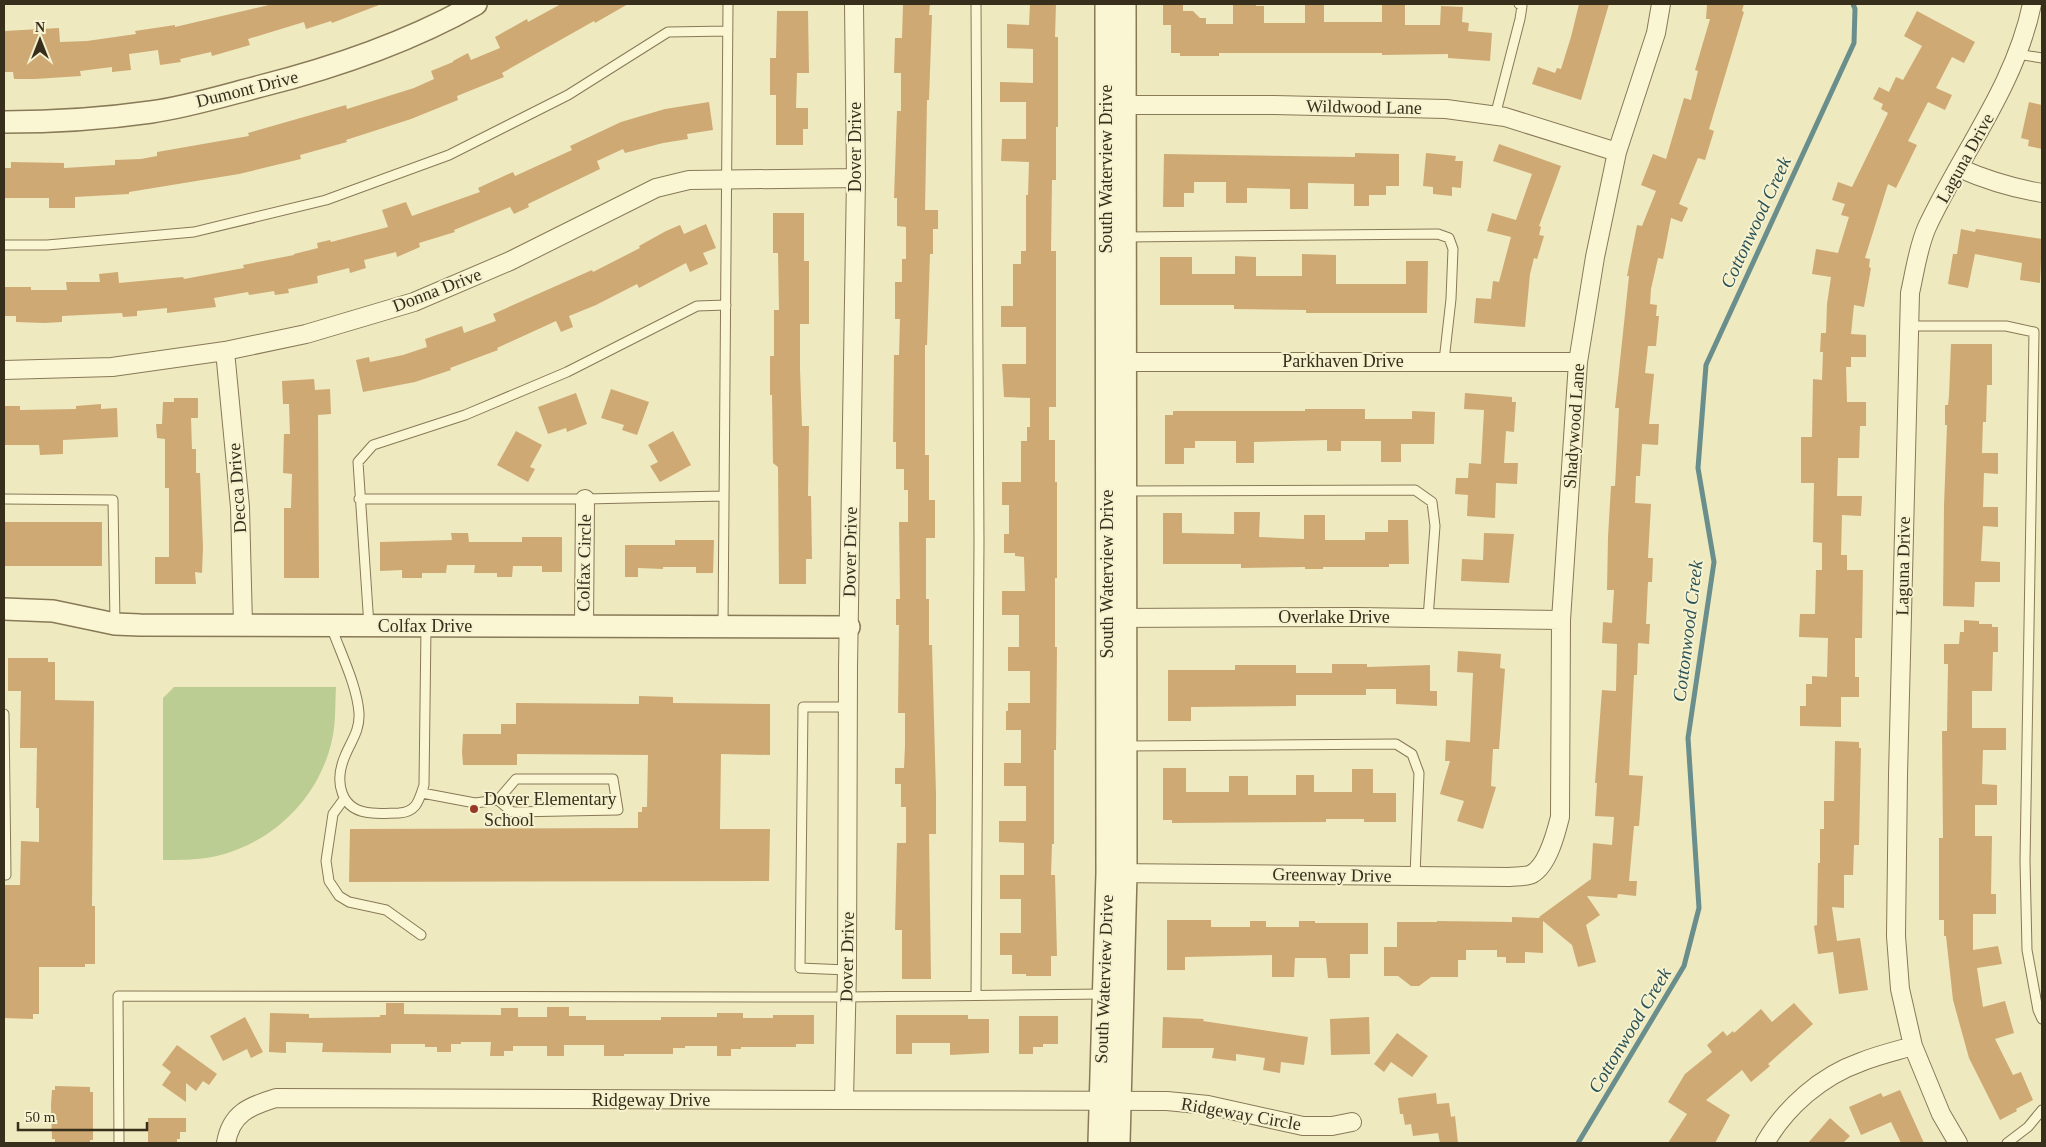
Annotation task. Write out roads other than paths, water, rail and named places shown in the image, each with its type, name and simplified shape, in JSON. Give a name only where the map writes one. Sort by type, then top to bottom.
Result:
[{"type":"street","name":"Dumont Drive","points":[[4,122],[53,122],[152,112],[240,92],[313,73],[385,48],[476,4]]},
{"type":"street","name":"Dover Drive","points":[[844,1100],[856,178],[854,4]]},
{"type":"street","name":"South Waterview Drive","points":[[1106,4],[1116,105],[1125,237],[1116,362],[1126,491],[1116,618],[1125,746],[1116,873],[1104,994],[1110,1101],[1119,1143]]},
{"type":"street","name":"South Waterview Drive","points":[[1099,1143],[1110,1101],[1116,873],[1116,105],[1125,4]]},
{"type":"street","name":"Shadywood Lane","points":[[1546,856],[1555,838],[1560,817],[1561,620],[1578,362],[1593,266],[1617,152],[1656,33],[1661,4]]},
{"type":"street","name":"Laguna Drive","points":[[1958,1143],[1941,1114],[1913,1046],[1900,989],[1896,936],[1898,774],[1910,293],[1918,253],[1927,228],[1990,113],[2026,32],[2032,4]]},
{"type":"street","name":"Wildwood Lane","points":[[1116,105],[1274,105],[1446,109],[1506,117],[1617,152]]},
{"type":"street","points":[[1959,168],[1992,182],[2020,190],[2042,192]]},
{"type":"street","name":"Donna Drive","points":[[4,370],[112,367],[224,351],[306,334],[414,302],[510,261],[656,188],[690,180],[856,178]]},
{"type":"street","name":"Decca Drive","points":[[224,351],[240,507],[243,625]]},
{"type":"street","name":"Parkhaven Drive","points":[[1116,362],[1578,362]]},
{"type":"street","name":"Colfax Circle","points":[[584,627],[585,499]]},
{"type":"street","name":"Colfax Drive","points":[[4,609],[53,611],[115,624],[849,628]]},
{"type":"street","name":"Overlake Drive","points":[[1116,618],[1561,620]]},
{"type":"street","name":"Greenway Drive","points":[[1116,873],[1509,877],[1531,875],[1541,868],[1546,856]]},
{"type":"street","points":[[1765,1143],[1801,1098],[1827,1078],[1860,1062],[1913,1046]]},
{"type":"street","name":"Ridgeway Drive","points":[[226,1143],[236,1118],[251,1106],[276,1098],[1110,1101]]},
{"type":"street","name":"Ridgeway Circle","points":[[1110,1101],[1168,1101],[1208,1105],[1303,1126],[1332,1126],[1352,1122]]},
{"type":"lane","points":[[723,627],[728,4]]},
{"type":"lane","points":[[976,4],[979,531],[976,995]]},
{"type":"lane","points":[[1495,116],[1520,19],[1522,6],[1520,4]]},
{"type":"lane","points":[[4,245],[47,245],[194,232],[326,200],[449,155],[568,95],[668,32],[728,31]]},
{"type":"lane","points":[[2017,54],[2042,58]]},
{"type":"lane","points":[[1125,237],[1438,234],[1449,238],[1453,249],[1451,298],[1444,361]]},
{"type":"lane","points":[[369,626],[358,462],[373,445],[465,415],[567,372],[697,306],[726,305]]},
{"type":"lane","points":[[1909,326],[2006,326],[2034,332],[2025,861],[2027,950],[2038,1010],[2042,1020]]},
{"type":"lane","points":[[1126,491],[1415,490],[1432,502],[1435,526],[1428,618]]},
{"type":"lane","points":[[359,499],[585,499],[724,496]]},
{"type":"lane","points":[[4,499],[113,500],[115,624]]},
{"type":"lane","points":[[331,626],[356,696],[359,714],[358,729],[345,757],[340,778],[340,790],[348,804],[370,813],[407,812],[416,808],[422,793],[424,785],[426,626]]},
{"type":"lane","points":[[847,970],[800,968],[801,740],[803,708],[849,707]]},
{"type":"lane","points":[[4,714],[6,875],[4,875]]},
{"type":"lane","points":[[1125,746],[1396,744],[1412,754],[1419,772],[1415,876]]},
{"type":"lane","points":[[422,793],[475,803],[498,800],[516,779],[613,779],[618,810],[512,812],[498,800]]},
{"type":"lane","points":[[344,799],[333,814],[326,861],[330,881],[339,896],[349,902],[386,910],[421,935]]},
{"type":"lane","points":[[119,1143],[118,996],[846,997],[1104,994]]},
{"type":"lane","points":[[2007,1143],[2028,1127],[2042,1110]]},
{"type":"waterway","name":"Cottonwood Creek","points":[[1578,1143],[1684,966],[1699,908],[1688,738],[1714,562],[1698,468],[1706,365],[1854,43],[1855,9],[1853,4]]},
{"type":"place","name":"Dover Elementary School","points":[[474,809]]}]
